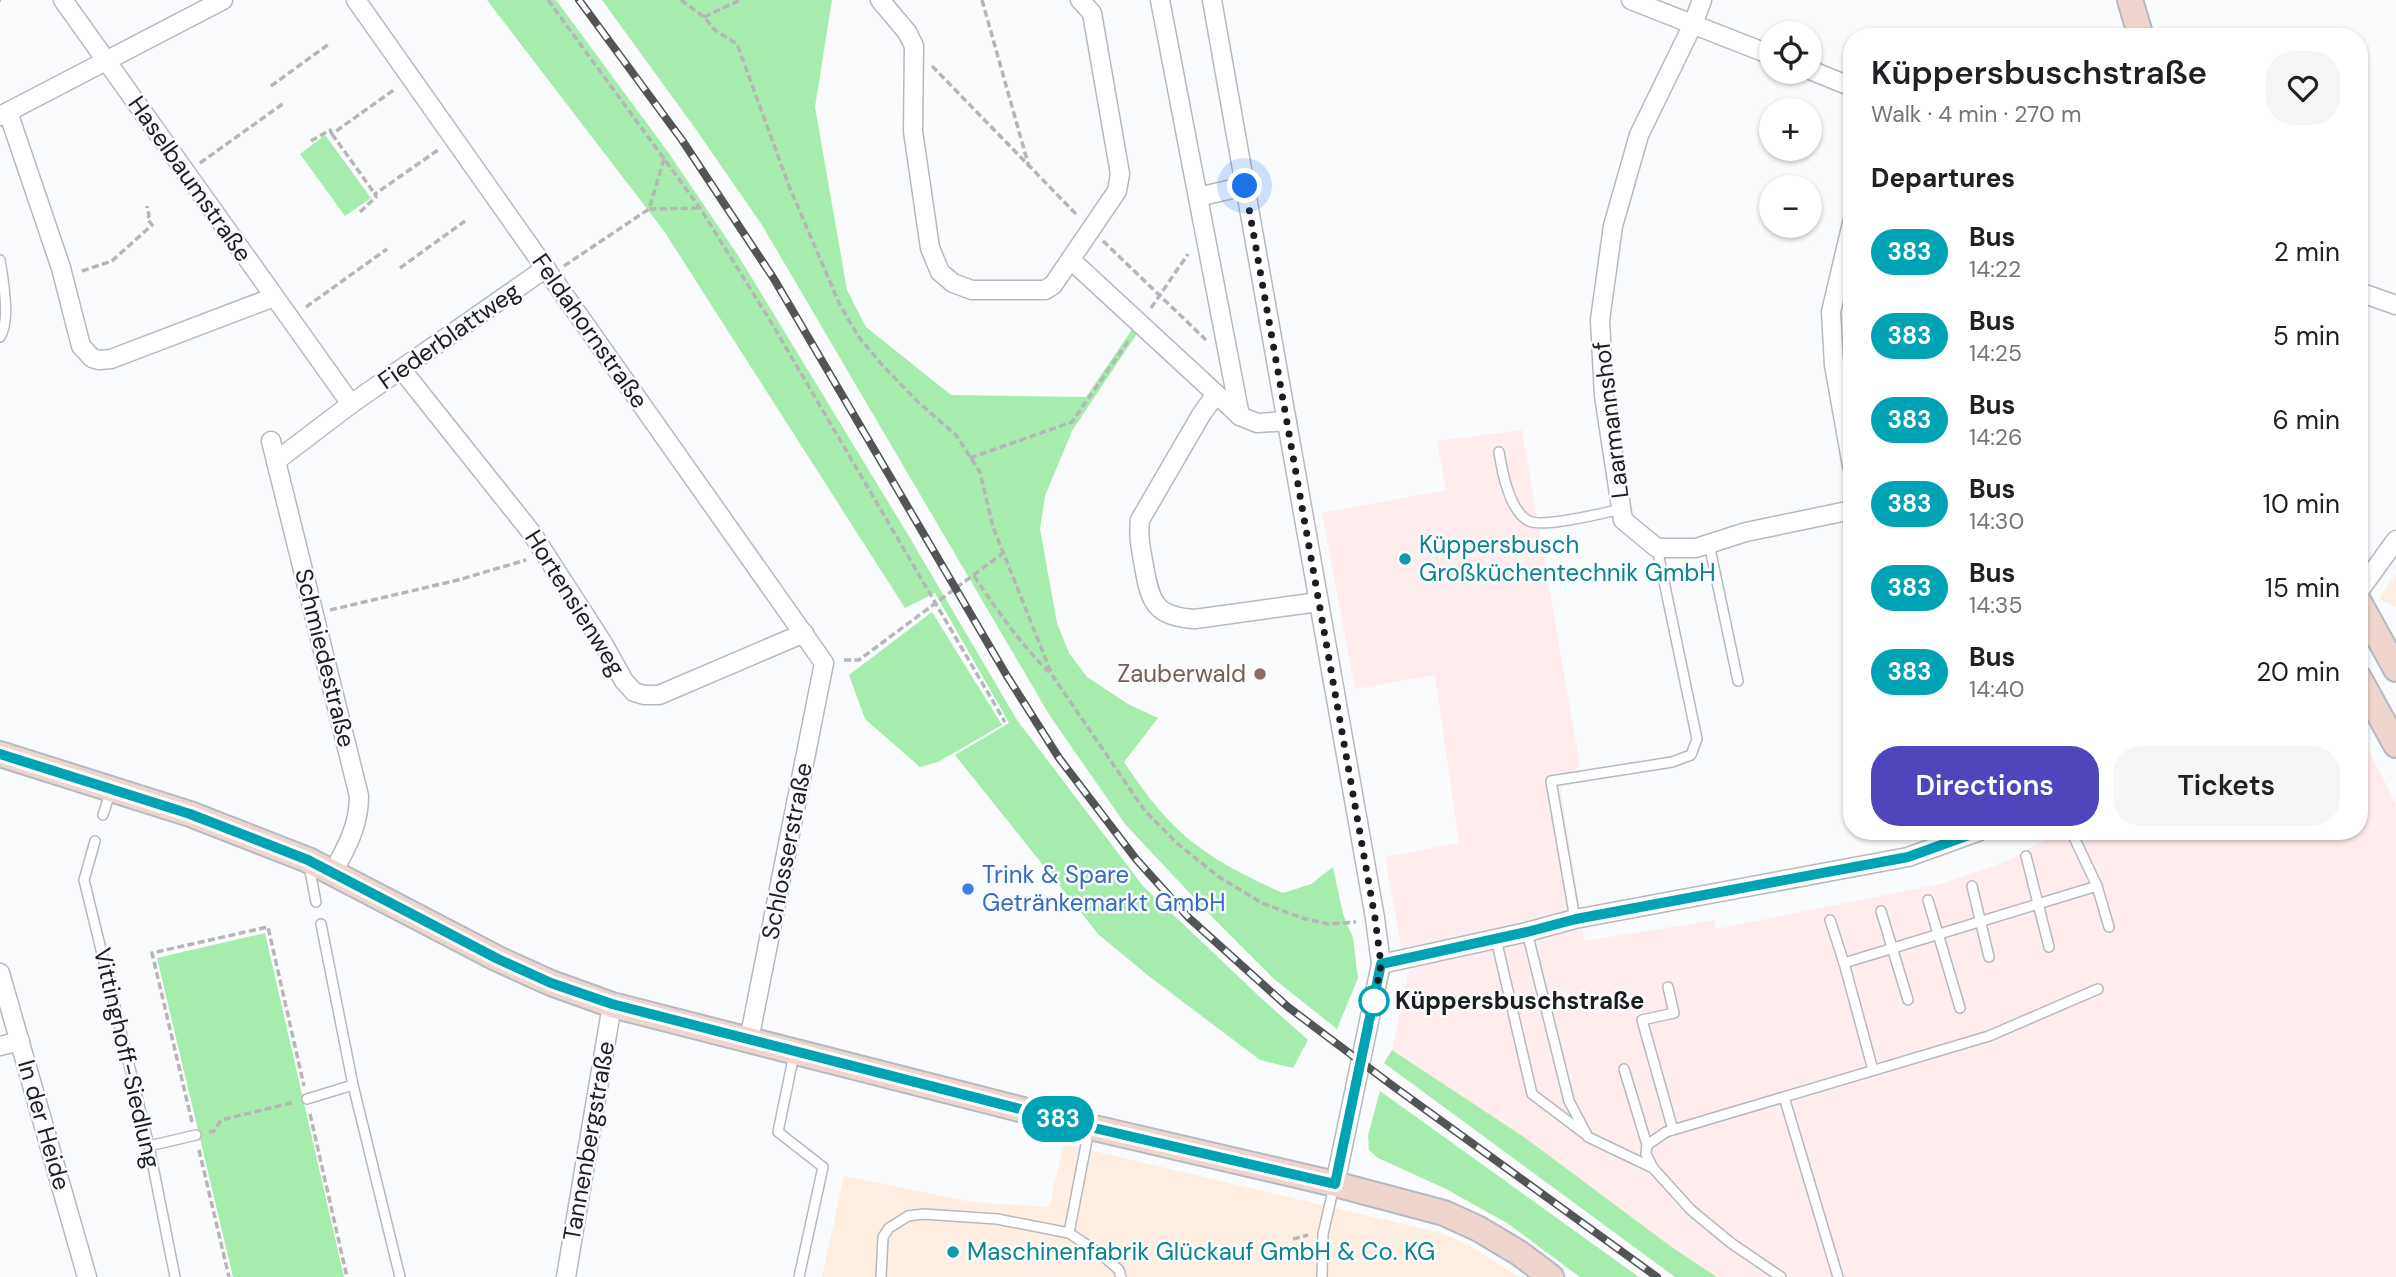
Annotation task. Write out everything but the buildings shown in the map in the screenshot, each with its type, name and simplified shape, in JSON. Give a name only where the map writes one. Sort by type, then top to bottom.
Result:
[{"type":"street","name":"Haselbaumstraße","points":[[63,0],[351,404]]},
{"type":"street","points":[[223,0],[4,114],[63,278],[81,346],[92,358],[111,359],[274,297]]},
{"type":"street","name":"Feldahornstraße","points":[[356,0],[824,663]]},
{"type":"street","points":[[880,0],[907,32],[914,46],[913,131],[930,248],[940,272],[953,283],[972,290],[1045,290],[1053,285],[1117,191],[1120,174],[1092,13],[1080,0]]},
{"type":"street","points":[[1160,0],[1240,416]]},
{"type":"street","points":[[1212,0],[1381,964],[1335,1184]]},
{"type":"street","points":[[1631,0],[1759,50]]},
{"type":"street","name":"Laarmannshof","points":[[1657,548],[1623,520],[1604,396],[1600,320],[1613,226],[1639,135],[1702,0]]},
{"type":"street","points":[[2130,0],[2138,28]]},
{"type":"street","points":[[1822,75],[1843,83]]},
{"type":"street","points":[[1198,197],[1245,186]]},
{"type":"street","points":[[1072,260],[1240,416],[1257,423],[1287,421]]},
{"type":"street","points":[[1843,261],[1831,312],[1834,365],[1843,416]]},
{"type":"street","name":"Fiederblattweg","points":[[351,404],[545,268]]},
{"type":"street","points":[[2368,295],[2396,305]]},
{"type":"street","name":"Hortensienweg","points":[[402,370],[531,532],[624,681],[634,692],[659,695],[804,633]]},
{"type":"street","points":[[1216,394],[1140,520],[1139,532],[1148,592],[1160,610],[1168,615],[1195,619],[1318,601]]},
{"type":"street","points":[[276,461],[351,404]]},
{"type":"street","name":"Schmiedestraße","points":[[271,442],[359,796],[356,827],[333,872]]},
{"type":"street","points":[[1657,548],[1696,548],[1745,532],[1843,512]]},
{"type":"street","points":[[2368,579],[2396,540]]},
{"type":"street","points":[[2368,618],[2396,669]]},
{"type":"street","name":"Schlosserstraße","points":[[749,1040],[824,663]]},
{"type":"street","points":[[2368,694],[2396,745]]},
{"type":"street","points":[[0,754],[190,814],[308,860],[498,959],[551,983],[612,1004],[1090,1127],[1335,1184],[1444,1213],[1479,1229],[1551,1277]]},
{"type":"street","points":[[1381,964],[1576,919],[1908,857],[1955,840]]},
{"type":"street","name":"In der Heide","points":[[0,973],[87,1277]]},
{"type":"street","name":"Tannenbergstraße","points":[[566,1277],[612,1004]]},
{"type":"street","points":[[0,1046],[20,1041]]},
{"type":"lane","points":[[0,260],[5,292],[2,312],[5,330],[0,337]]},
{"type":"lane","points":[[1216,394],[1231,368]]},
{"type":"lane","points":[[1499,452],[1505,486],[1527,521],[1541,524],[1622,509]]},
{"type":"lane","points":[[1709,544],[1738,681]]},
{"type":"lane","points":[[1576,919],[1551,781],[1672,762],[1691,755],[1697,739],[1657,548]]},
{"type":"lane","points":[[103,815],[111,789]]},
{"type":"lane","points":[[2075,840],[2097,886],[2109,927]]},
{"type":"lane","name":"Vittinghoff-Siedlung","points":[[95,841],[84,880],[149,1146],[175,1277]]},
{"type":"lane","points":[[2026,856],[2049,947]]},
{"type":"lane","points":[[308,860],[316,902]]},
{"type":"lane","points":[[1972,886],[1989,957]]},
{"type":"lane","points":[[1844,962],[2097,886]]},
{"type":"lane","points":[[1928,900],[1960,1008]]},
{"type":"lane","points":[[1881,911],[1908,1000]]},
{"type":"lane","points":[[1830,920],[1873,1070]]},
{"type":"lane","points":[[321,924],[353,1085],[400,1277]]},
{"type":"lane","points":[[1527,932],[1569,1101],[1588,1137]]},
{"type":"lane","points":[[1496,939],[1532,1094],[1588,1137],[1653,1167]]},
{"type":"lane","points":[[1668,987],[1674,1013],[1642,1020],[1673,1130]]},
{"type":"lane","points":[[1647,1144],[1673,1130],[1989,1036],[2098,989]]},
{"type":"lane","points":[[794,1052],[778,1132],[823,1167],[799,1277]]},
{"type":"lane","points":[[1624,1069],[1647,1144],[1646,1154],[1653,1167],[1690,1210],[1731,1243],[1781,1277]]},
{"type":"lane","points":[[307,1099],[353,1085]]},
{"type":"lane","points":[[1784,1097],[1838,1277]]},
{"type":"lane","points":[[1069,1233],[1090,1127]]},
{"type":"lane","points":[[149,1146],[196,1135]]},
{"type":"lane","points":[[1322,1277],[1323,1234],[1335,1184]]},
{"type":"lane","points":[[881,1277],[883,1237],[889,1228],[908,1216],[923,1214],[997,1219],[1069,1233],[1102,1255],[1119,1270],[1121,1277]]},
{"type":"path","points":[[548,0],[699,208],[771,322],[1005,722]]},
{"type":"path","points":[[681,0],[704,17],[715,30],[737,44],[814,249],[858,336],[918,402],[956,435],[980,472],[993,527],[1052,675]]},
{"type":"path","points":[[704,17],[740,0]]},
{"type":"path","points":[[982,0],[1030,169]]},
{"type":"path","points":[[271,86],[329,44]]},
{"type":"path","points":[[914,46],[1030,169],[1231,368]]},
{"type":"path","points":[[332,134],[411,77]]},
{"type":"path","points":[[186,173],[284,103]]},
{"type":"path","points":[[310,141],[330,130],[375,194]]},
{"type":"path","points":[[360,212],[376,197],[375,194],[454,138]]},
{"type":"path","points":[[649,209],[664,159]]},
{"type":"path","points":[[63,278],[112,261],[152,225],[147,218],[147,206]]},
{"type":"path","points":[[545,268],[560,269],[649,209],[699,208]]},
{"type":"path","points":[[400,268],[465,221]]},
{"type":"path","points":[[970,458],[1072,422],[1205,229]]},
{"type":"path","points":[[289,319],[387,249]]},
{"type":"path","points":[[824,663],[859,660],[1003,553]]},
{"type":"path","points":[[314,613],[458,580],[530,559]]},
{"type":"path","points":[[974,576],[1009,628],[1052,675],[1145,811],[1178,844],[1219,877],[1262,903],[1302,918],[1329,924],[1375,918]]},
{"type":"path","points":[[229,1277],[152,953],[268,927],[347,1277]]},
{"type":"path","points":[[196,1135],[214,1131],[221,1120],[307,1099]]},
{"type":"shaded area","points":[[1522,430],[1580,766],[1560,783],[1585,941],[1714,920],[1716,929],[1941,884],[2010,860],[2044,840],[2368,840],[2368,749],[2396,804],[2396,1277],[1717,1277],[1673,1248],[1524,1137],[1392,1050],[1409,970],[1401,946],[1385,857],[1459,843],[1435,675],[1355,689],[1322,513],[1446,490],[1437,441]]},
{"type":"shaded area","points":[[2396,574],[2396,607],[2379,599]]},
{"type":"shaded area","points":[[1064,1144],[1441,1233],[1469,1245],[1519,1277],[822,1277],[844,1176],[972,1202],[1049,1207]]},
{"type":"green space","points":[[487,0],[556,0],[668,152],[739,257],[1017,720],[1143,886],[1308,1040],[1293,1068],[1260,1060],[1099,935],[955,755],[1009,723],[935,593],[905,608],[664,231]]},
{"type":"green space","points":[[602,0],[832,0],[815,107],[847,290],[866,327],[951,395],[1086,397],[1133,328],[1138,332],[1072,431],[1045,496],[1040,529],[1057,623],[1069,653],[1087,677],[1128,704],[1158,718],[1124,762],[1152,801],[1186,837],[1233,868],[1283,893],[1311,884],[1333,867],[1343,914],[1353,938],[1358,978],[1337,1029],[1274,979],[1125,824],[1050,716],[762,225]]},
{"type":"green space","points":[[325,135],[371,198],[345,216],[300,154]]},
{"type":"green space","points":[[932,612],[1002,725],[938,762],[920,767],[865,719],[849,675]]},
{"type":"green space","points":[[265,933],[344,1277],[233,1277],[157,958]]},
{"type":"green space","points":[[1392,1050],[1524,1137],[1673,1248],[1717,1277],[1675,1277],[1384,1063]]},
{"type":"green space","points":[[1380,1091],[1639,1277],[1580,1277],[1507,1223],[1444,1188],[1378,1158],[1369,1150],[1368,1136]]},
{"type":"railway","points":[[579,0],[682,140],[774,279],[1007,676],[1059,758],[1136,859],[1189,918],[1288,1007],[1657,1277]]},
{"type":"bus line","name":"383","points":[[0,754],[190,814],[308,860],[498,959],[551,983],[612,1004],[1090,1127],[1335,1184],[1381,964],[1576,919],[1908,857],[1955,840]]},
{"type":"place","name":"Küppersbusch Großküchentechnik GmbH","points":[[1405,559]]},
{"type":"place","name":"Zauberwald","points":[[1260,674]]},
{"type":"place","name":"Trink & Spare Getränkemarkt GmbH","points":[[968,889]]},
{"type":"place","name":"Küppersbuschstraße","points":[[1374,1001]]},
{"type":"place","name":"Maschinenfabrik Glückauf GmbH & Co. KG","points":[[953,1252]]},
{"type":"route","points":[[1245,186],[1375,918],[1381,964],[1373,1007],[1374,1001]]}]
